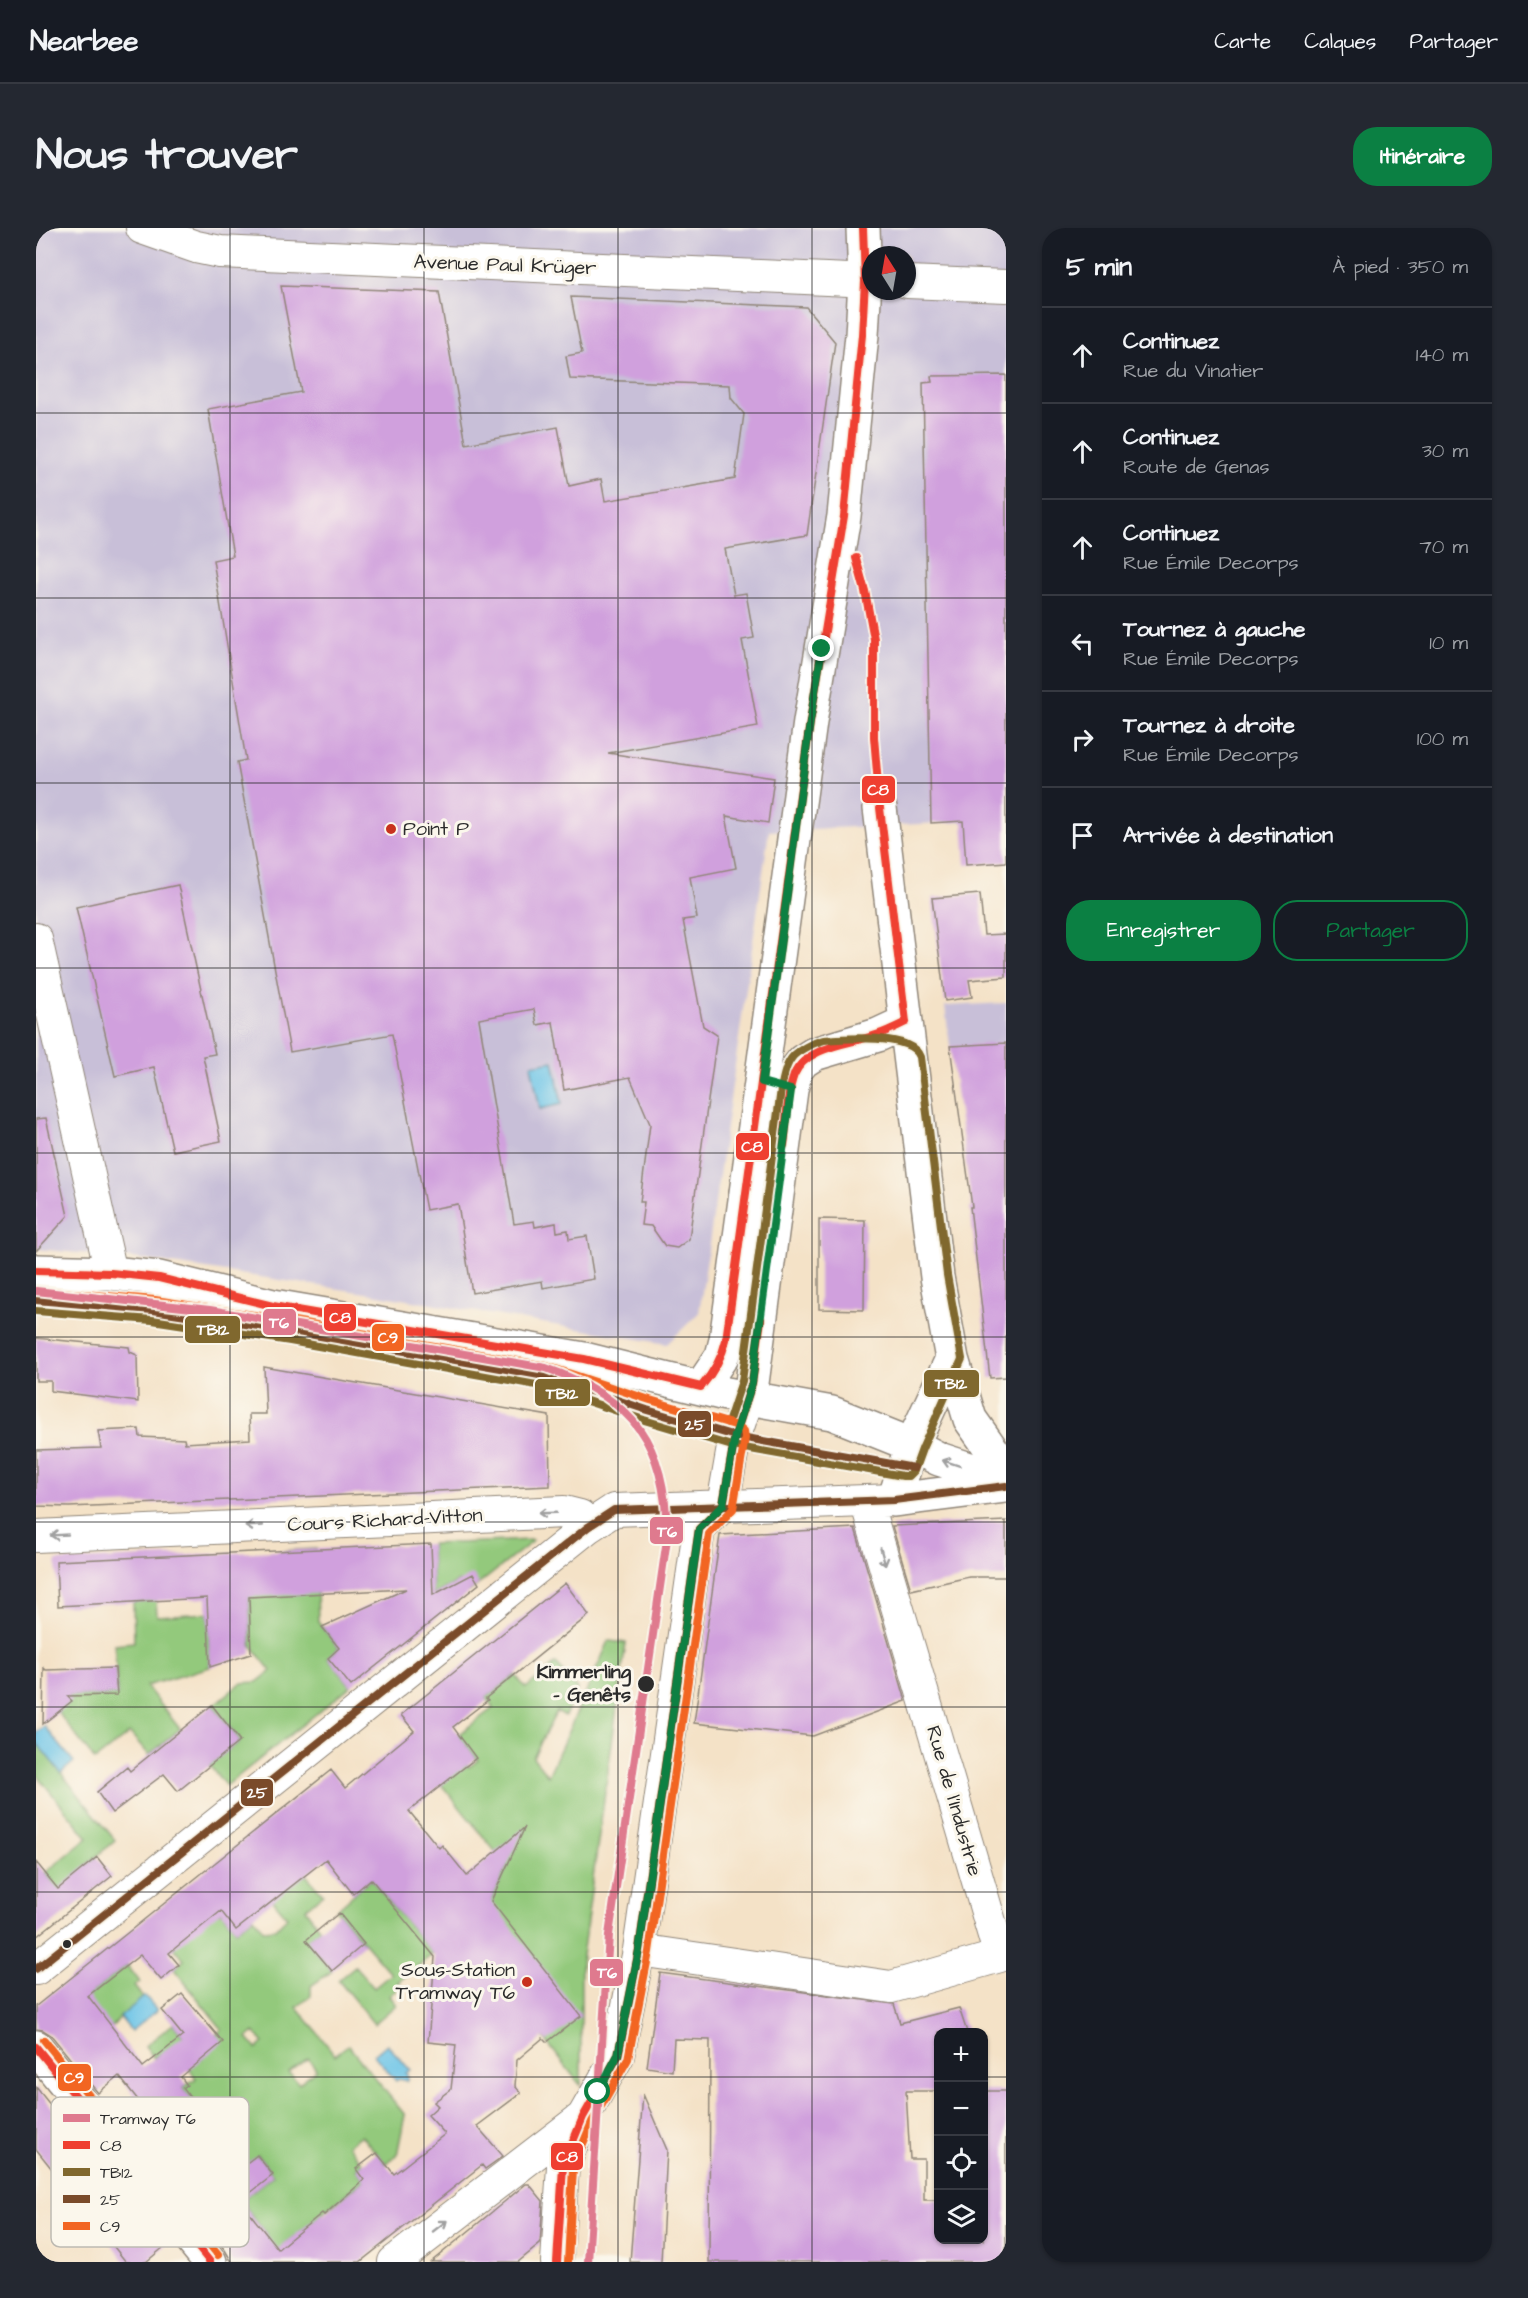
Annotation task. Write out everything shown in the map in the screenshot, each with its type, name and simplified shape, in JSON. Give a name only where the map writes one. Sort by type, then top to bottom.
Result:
[{"type":"street","name":"Avenue Paul Krüger","points":[[142,228],[196,247],[220,252],[862,281]]},
{"type":"street","points":[[863,228],[865,246]]},
{"type":"street","points":[[916,282],[1006,286]]},
{"type":"street","points":[[557,2262],[563,2166],[583,2117],[618,2055],[639,1950],[699,1529],[723,1505],[735,1436],[754,1372],[776,1086],[810,722],[844,516],[866,300]]},
{"type":"street","points":[[880,808],[937,1277],[952,1359],[970,1419],[1006,1470]]},
{"type":"street","points":[[36,939],[111,1273]]},
{"type":"street","points":[[701,1387],[723,1356],[776,1086],[796,1070],[803,1061],[824,1051],[878,1035],[906,1022]]},
{"type":"street","points":[[824,1051],[888,1049],[910,1058]]},
{"type":"street","points":[[36,1271],[111,1273],[159,1278],[273,1306],[584,1359],[721,1393],[832,1413],[912,1445],[939,1459],[1006,1481]]},
{"type":"street","points":[[880,1500],[912,1445],[952,1359]]},
{"type":"street","points":[[36,1969],[588,1527],[614,1510],[880,1500],[1006,1486]]},
{"type":"street","name":"Rue de l'Industrie","points":[[639,1950],[891,1987],[1000,1956],[880,1500]]},
{"type":"street","name":"Cours Richard-Vitton","points":[[36,1536],[564,1512],[579,1516],[588,1527]]},
{"type":"street","points":[[36,2047],[76,2097]]},
{"type":"street","points":[[394,2262],[583,2117]]},
{"type":"street","points":[[198,2247],[210,2262]]},
{"type":"shaded area","points":[[36,228],[1006,228],[1006,820],[769,831],[699,1313],[667,1344],[366,1293],[133,1258],[36,1249]]},
{"type":"shaded area","points":[[1006,1003],[1006,1043],[950,1046],[945,1006]]},
{"type":"green space","points":[[532,1540],[469,1592],[459,1581],[433,1595],[431,1544]]},
{"type":"green space","points":[[316,1549],[318,1622],[339,1648],[328,1658],[351,1686],[226,1786],[209,1765],[240,1741],[213,1706],[241,1683],[257,1682],[271,1671],[251,1645],[249,1597],[281,1568],[280,1551]]},
{"type":"green space","points":[[156,1600],[157,1616],[208,1613],[210,1667],[146,1686],[180,1729],[149,1755],[130,1733],[95,1760],[45,1696],[117,1695],[115,1644],[134,1642],[133,1602]]},
{"type":"green space","points":[[609,1641],[626,1643],[581,1963],[581,2086],[474,1949],[478,1928],[507,1866],[432,1773],[457,1754],[469,1767],[478,1760],[458,1735],[493,1708],[486,1698],[515,1675],[526,1688],[556,1663],[577,1689],[565,1716],[557,1711],[533,1757],[548,1776]]},
{"type":"green space","points":[[36,1742],[115,1840],[86,1866],[91,1873],[59,1891],[45,1873],[88,1838],[36,1774]]},
{"type":"green space","points":[[306,1875],[323,1894],[305,1909],[320,1929],[307,1940],[332,1971],[311,1986],[311,1996],[297,2007],[335,2055],[348,2045],[405,2115],[397,2155],[386,2164],[361,2135],[348,2145],[363,2164],[356,2169],[364,2180],[266,2259],[267,2235],[249,2212],[249,2194],[273,2175],[258,2155],[249,2162],[249,2097],[190,2097],[183,2088],[196,2078],[182,2060],[166,2050],[154,2058],[145,2046],[173,2024],[202,2059],[222,2029],[174,1969],[184,1960],[168,1940],[221,1911],[236,1930],[254,1917],[263,1930],[276,1929],[287,1917],[268,1894]],"holes":[[[254,2032],[264,2043],[256,2049],[247,2038]],[[308,2058],[316,2069],[299,2084],[289,2072]]]},
{"type":"green space","points":[[371,1879],[433,1954],[398,1982],[401,1986],[389,1996],[396,2005],[374,2024],[338,1980],[355,1966],[374,1988],[391,1974],[336,1910]]},
{"type":"green space","points":[[127,1965],[140,1982],[134,1986],[143,1998],[120,2017],[112,2027],[70,2010]]},
{"type":"water","points":[[553,1061],[562,1104],[540,1109],[531,1065]]},
{"type":"water","points":[[44,1726],[74,1762],[61,1773],[36,1742],[36,1733]]},
{"type":"water","points":[[145,1996],[157,2010],[131,2031],[120,2017]]},
{"type":"water","points":[[387,2044],[410,2070],[406,2073],[408,2078],[406,2081],[399,2079],[396,2081],[374,2055]]},
{"type":"building","points":[[281,286],[439,292],[466,444],[558,427],[569,486],[601,479],[605,501],[735,479],[744,414],[731,398],[730,385],[570,379],[566,356],[582,353],[571,297],[806,307],[835,342],[807,535],[725,549],[734,595],[746,593],[754,638],[742,640],[758,727],[608,753],[774,778],[768,823],[726,816],[736,868],[690,877],[697,918],[683,920],[703,1026],[717,1035],[689,1239],[677,1248],[665,1246],[651,1226],[641,1225],[644,1202],[640,1202],[650,1124],[630,1077],[564,1090],[553,1022],[537,1025],[534,1009],[479,1019],[514,1224],[534,1221],[535,1227],[556,1223],[557,1232],[568,1230],[569,1239],[587,1236],[594,1279],[543,1288],[542,1281],[472,1293],[458,1204],[426,1210],[392,1034],[290,1052],[237,762],[246,760],[213,560],[233,556],[208,409],[301,392]]},
{"type":"building","points":[[1006,375],[1006,862],[966,865],[963,821],[931,823],[923,383],[932,382],[931,376]]},
{"type":"building","points":[[178,885],[215,1054],[203,1056],[221,1141],[173,1151],[154,1067],[115,1076],[76,907]]},
{"type":"building","points":[[980,894],[984,935],[1006,934],[1006,977],[969,980],[972,997],[945,1001],[932,898]]},
{"type":"building","points":[[1006,1043],[1006,1377],[990,1378],[970,1207],[972,1207],[950,1046]]},
{"type":"building","points":[[46,1118],[68,1216],[36,1251],[36,1119]]},
{"type":"building","points":[[819,1219],[865,1220],[864,1310],[819,1309]]},
{"type":"building","points":[[36,1338],[129,1347],[130,1352],[137,1355],[138,1402],[51,1391],[51,1381],[36,1381]]},
{"type":"building","points":[[264,1367],[549,1416],[550,1486],[69,1507],[36,1506],[36,1450],[101,1448],[98,1431],[139,1429],[140,1437],[184,1439],[185,1443],[250,1439],[249,1414],[266,1414]]},
{"type":"building","points":[[1006,1521],[1006,1577],[969,1577],[911,1590],[892,1526]]},
{"type":"building","points":[[855,1528],[906,1701],[813,1736],[694,1723],[720,1535]]},
{"type":"building","points":[[431,1544],[433,1595],[473,1574],[479,1584],[351,1686],[328,1658],[339,1648],[322,1627],[406,1589],[249,1597],[251,1654],[210,1667],[207,1598],[58,1606],[56,1561]]},
{"type":"building","points":[[565,1583],[589,1615],[453,1727],[476,1758],[409,1811],[439,1848],[442,1845],[467,1876],[525,1827],[491,1901],[581,2016],[547,2042],[543,2038],[517,2060],[515,2086],[521,2093],[477,2126],[503,2156],[485,2169],[482,2165],[360,2262],[232,2262],[223,2247],[249,2247],[249,2212],[278,2249],[322,2213],[324,2215],[364,2180],[356,2169],[377,2153],[394,2174],[445,2134],[428,2115],[438,2106],[434,2102],[451,2089],[456,2045],[428,2042],[435,1957],[371,1879],[353,1894],[326,1859],[236,1930],[221,1911],[169,1953],[179,1965],[161,1980],[140,1955],[88,1996],[143,2067],[183,2036],[162,2010],[182,1994],[223,2042],[181,2077],[187,2085],[183,2088],[190,2097],[136,2097],[119,2076],[98,2093],[51,2035],[36,2029],[36,2006],[331,1770],[345,1788],[414,1731],[401,1715]]},
{"type":"building","points":[[44,1668],[46,1670],[115,1668],[117,1695],[67,1696],[72,1701],[43,1724]]},
{"type":"building","points":[[212,1705],[240,1741],[178,1791],[164,1774],[112,1813],[97,1792],[127,1767],[130,1771]]},
{"type":"building","points":[[97,1857],[112,1876],[36,1937],[36,1862],[58,1889]]},
{"type":"building","points":[[339,1913],[364,1944],[332,1971],[306,1940]]},
{"type":"building","points":[[660,1973],[894,2004],[900,2023],[959,2008],[966,2028],[934,2028],[934,2091],[906,2091],[910,2159],[924,2159],[924,2200],[934,2200],[934,2244],[988,2244],[988,2091],[1006,2091],[1006,2262],[709,2262],[710,2040],[674,2039],[672,2071],[647,2067]]},
{"type":"building","points":[[36,2087],[51,2106],[51,2168],[36,2149]]},
{"type":"building","points":[[643,2094],[667,2150],[661,2262],[630,2262]]},
{"type":"building","points":[[257,2155],[273,2175],[249,2194],[249,2161]]},
{"type":"building","points":[[526,2184],[529,2184],[543,2201],[540,2244],[518,2262],[431,2262]]},
{"type":"building","points":[[114,2247],[164,2247],[146,2262],[126,2262]]},
{"type":"tram line","name":"T6","points":[[36,1291],[210,1310],[546,1368],[577,1380],[602,1395],[623,1411],[640,1430],[652,1452],[661,1477],[667,1539],[609,1935],[588,2262]]},
{"type":"transit line","name":"C8","points":[[36,1271],[111,1273],[159,1278],[273,1306],[584,1359],[701,1387],[705,1382],[713,1371],[726,1340],[810,722],[844,516],[862,335],[865,281],[863,228]]},
{"type":"transit line","name":"C8","points":[[856,558],[874,639],[874,737],[880,808],[906,1022]]},
{"type":"transit line","name":"C8","points":[[784,1145],[789,1092],[800,1065],[808,1058],[830,1047],[880,1034],[906,1022]]},
{"type":"transit line","name":"TB12","points":[[728,1423],[742,1381],[781,1089],[788,1064],[801,1050],[824,1040],[877,1039],[905,1044],[914,1049],[920,1057],[947,1275],[962,1359],[914,1471],[909,1476],[733,1446]]},
{"type":"transit line","name":"C9","points":[[37,1290],[155,1300],[294,1321],[547,1366],[738,1426],[744,1431],[745,1438],[733,1509],[709,1534],[649,1952],[628,2059],[592,2122],[573,2168],[568,2262]]},
{"type":"transit line","name":"25","points":[[36,1300],[153,1310],[292,1331],[545,1376],[735,1436],[914,1468]]},
{"type":"transit line","name":"TB12","points":[[36,1311],[152,1320],[290,1341],[542,1386],[732,1446]]},
{"type":"transit line","name":"C8","points":[[723,1505],[735,1436],[752,1383],[761,1320]]},
{"type":"transit line","name":"25","points":[[36,1969],[588,1527],[614,1510],[894,1500],[1006,1486]]},
{"type":"transit line","name":"C8","points":[[557,2262],[563,2166],[583,2117],[618,2056],[639,1950],[699,1529],[723,1505]]},
{"type":"transit line","name":"C9","points":[[44,2040],[90,2097]]},
{"type":"transit line","name":"C8","points":[[36,2047],[76,2097]]},
{"type":"transit line","name":"C8","points":[[198,2247],[210,2262]]},
{"type":"transit line","name":"C9","points":[[212,2247],[218,2255]]},
{"type":"place","name":"Point P","points":[[391,829]]},
{"type":"place","name":"Kimmerling - Genêts","points":[[646,1684]]},
{"type":"place","name":"Sous-Station Tramway T6","points":[[527,1982]]},
{"type":"route","points":[[598,2092],[618,2055],[639,1950],[699,1529],[723,1505],[735,1436],[752,1383],[791,1090],[762,1082],[810,722],[822,649]]}]
